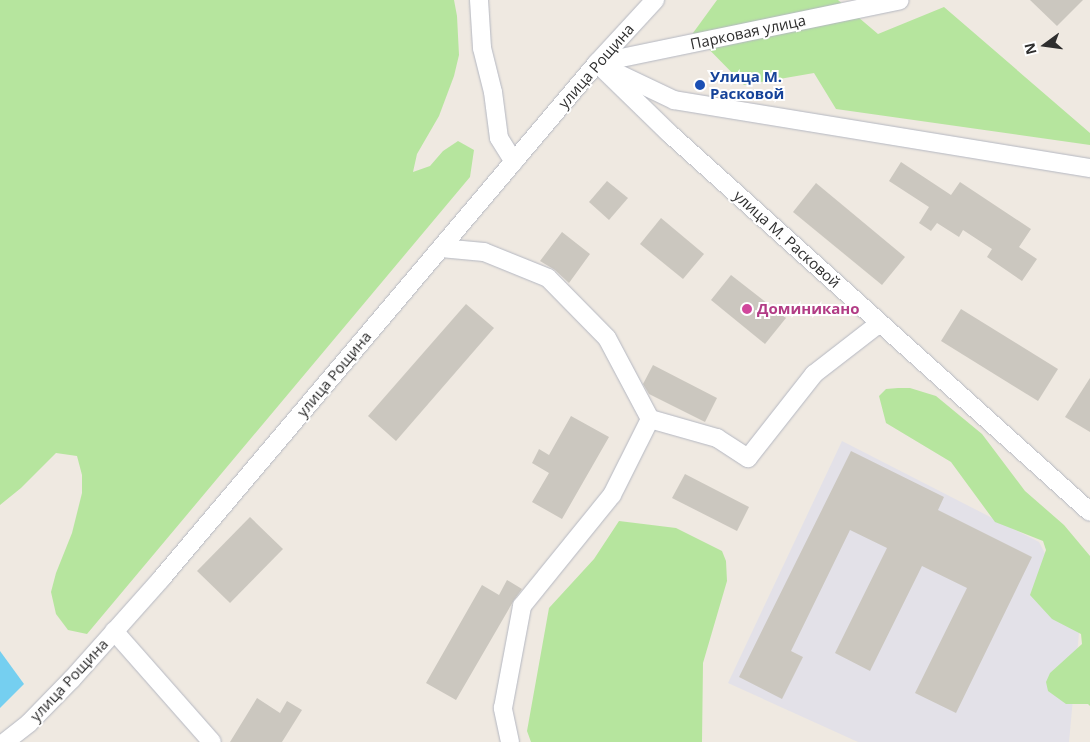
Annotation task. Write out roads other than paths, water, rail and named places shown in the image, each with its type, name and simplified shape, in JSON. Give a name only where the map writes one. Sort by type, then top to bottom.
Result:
[{"type":"street","points":[[479,0],[482,48],[493,92],[499,138],[514,162]]},
{"type":"street","name":"улица Рощина","points":[[6,742],[29,723],[114,631],[597,63],[655,0]]},
{"type":"street","name":"Парковая улица","points":[[597,63],[900,0]]},
{"type":"street","points":[[597,63],[674,100],[1090,168]]},
{"type":"street","name":"улица М. Расковой","points":[[597,63],[669,133],[1090,512]]},
{"type":"street","points":[[669,133],[665,114],[674,100]]},
{"type":"street","points":[[441,248],[484,252],[548,278],[607,338],[650,419],[717,438],[748,458],[814,374],[880,323]]},
{"type":"street","points":[[510,742],[503,708],[522,606],[612,494],[650,419]]},
{"type":"street","points":[[114,631],[212,742]]},
{"type":"water","points":[[0,651],[24,684],[0,708]]},
{"type":"place","name":"Улица М. Расковой","points":[[700,85]]},
{"type":"place","name":"Доминикано","points":[[747,309]]}]
